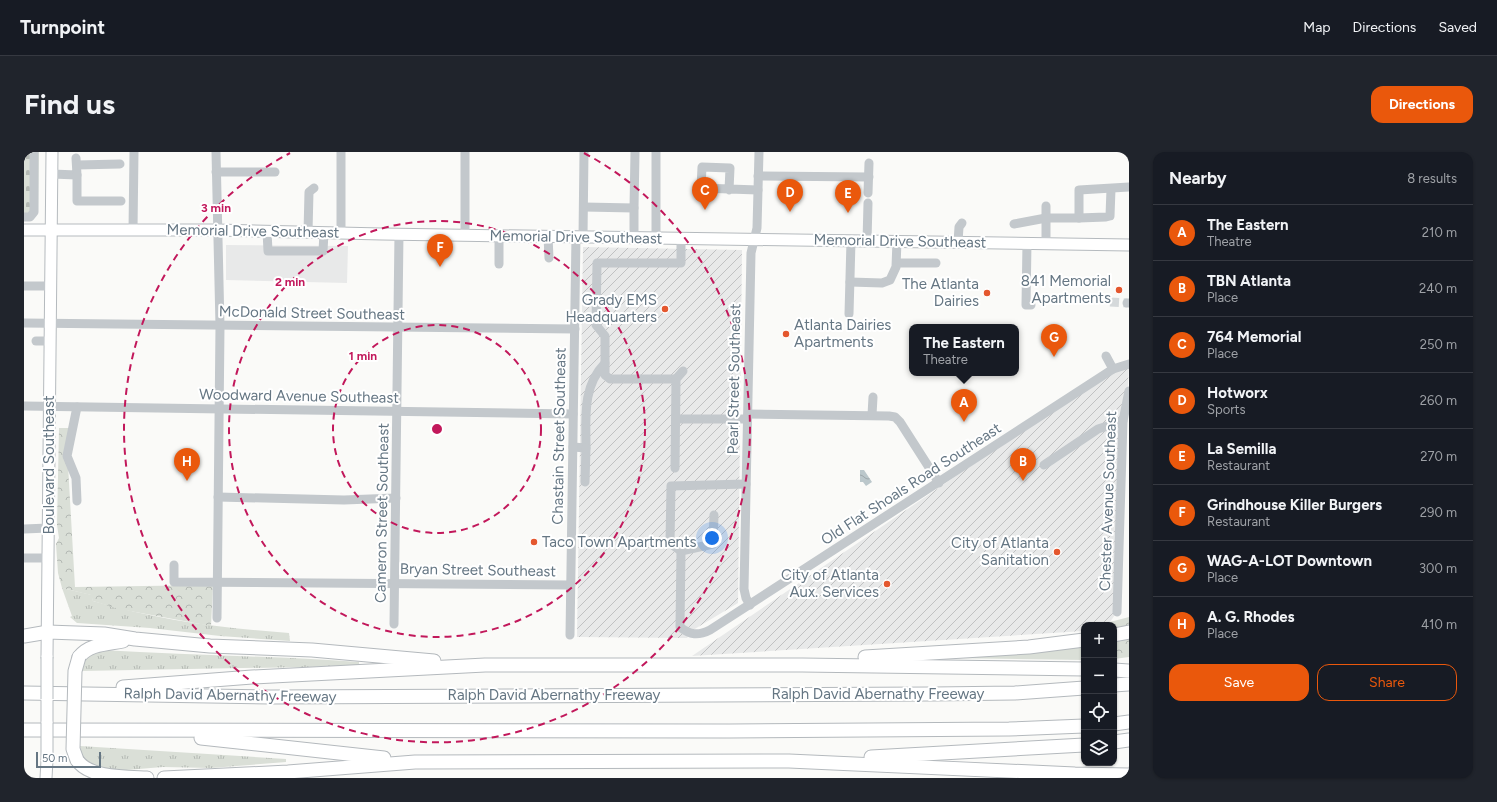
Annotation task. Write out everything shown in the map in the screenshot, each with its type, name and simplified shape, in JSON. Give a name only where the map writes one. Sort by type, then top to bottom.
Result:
[{"type":"highway","points":[[24,636],[48,632],[104,634],[135,639],[210,646],[312,650],[485,666]]},
{"type":"highway","points":[[1117,634],[1129,632]]},
{"type":"highway","points":[[135,639],[93,646],[82,652],[79,657],[75,671],[73,749],[83,770],[98,777],[147,778]]},
{"type":"highway","points":[[802,665],[846,658],[1029,647],[1081,640]]},
{"type":"highway","points":[[53,693],[252,677],[485,666],[802,665],[1081,670]]},
{"type":"highway","points":[[1117,670],[1129,671]]},
{"type":"highway","points":[[1117,685],[1129,684]]},
{"type":"highway","name":"Ralph David Abernathy Freeway","points":[[24,693],[270,697],[933,694],[1015,693],[1081,688]]},
{"type":"highway","points":[[1117,724],[1129,722]]},
{"type":"highway","points":[[24,730],[737,731],[1009,729],[1081,726]]},
{"type":"highway","points":[[138,731],[415,762]]},
{"type":"highway","points":[[1117,742],[1129,740]]},
{"type":"highway","points":[[164,778],[288,772],[415,762],[789,761],[965,753],[1081,745]]},
{"type":"highway","points":[[789,761],[1067,774],[1129,774]]},
{"type":"main road","name":"Boulevard Southeast","points":[[46,778],[49,324],[52,152]]},
{"type":"main road","name":"Memorial Drive Southeast","points":[[24,230],[217,230],[499,236],[1129,245]]},
{"type":"street","points":[[24,217],[30,217],[34,212],[34,152]]},
{"type":"street","points":[[133,230],[134,152]]},
{"type":"street","points":[[216,152],[220,326],[217,618]]},
{"type":"street","points":[[341,152],[341,233]]},
{"type":"street","points":[[464,235],[465,152]]},
{"type":"street","name":"Chastain Street Southeast","points":[[570,635],[575,330],[580,237],[584,207],[584,152]]},
{"type":"street","points":[[634,237],[635,152]]},
{"type":"street","points":[[656,152],[656,238]]},
{"type":"street","name":"Pearl Street Southeast","points":[[750,605],[744,590],[746,484],[751,252],[756,228],[759,152]]},
{"type":"street","points":[[120,164],[77,161],[77,201],[121,201]]},
{"type":"street","points":[[868,193],[869,162]]},
{"type":"street","points":[[216,172],[274,172]]},
{"type":"street","points":[[52,174],[77,175]]},
{"type":"street","points":[[758,176],[868,177]]},
{"type":"street","points":[[1079,218],[1079,190],[1129,187]]},
{"type":"street","points":[[308,232],[309,192],[314,188]]},
{"type":"street","points":[[1014,224],[1046,218],[1110,216],[1111,189]]},
{"type":"street","points":[[729,190],[758,190]]},
{"type":"street","points":[[867,241],[868,203]]},
{"type":"street","points":[[1046,206],[1046,244]]},
{"type":"street","points":[[584,207],[634,208]]},
{"type":"street","points":[[958,242],[959,227],[962,223]]},
{"type":"street","points":[[267,231],[268,251],[323,251],[324,233]]},
{"type":"street","name":"Cameron Street Southeast","points":[[394,624],[399,234]]},
{"type":"street","points":[[499,236],[499,264]]},
{"type":"street","points":[[548,236],[548,258]]},
{"type":"street","points":[[676,379],[610,379],[605,375],[605,336],[596,325],[597,263],[680,264],[681,238]]},
{"type":"street","points":[[849,314],[851,241]]},
{"type":"street","points":[[850,282],[882,283],[890,280],[896,263],[897,241]]},
{"type":"street","points":[[1027,243],[1026,305],[1031,305]]},
{"type":"street","points":[[896,263],[936,263]]},
{"type":"street","points":[[24,286],[50,286]]},
{"type":"street","name":"McDonald Street Southeast","points":[[24,323],[575,330]]},
{"type":"street","points":[[36,341],[49,341]]},
{"type":"street","points":[[1106,356],[1113,369]]},
{"type":"street","points":[[585,482],[587,397],[591,383],[605,363]]},
{"type":"street","name":"Old Flat Shoals Road Southeast","points":[[682,551],[680,627],[693,634],[702,634],[750,605],[1113,369],[1129,364]]},
{"type":"street","points":[[675,468],[676,379],[683,371]]},
{"type":"street","name":"Chester Avenue Southeast","points":[[1117,612],[1123,421],[1129,391]]},
{"type":"street","points":[[872,415],[873,397]]},
{"type":"street","name":"Woodward Avenue Southeast","points":[[24,406],[573,414]]},
{"type":"street","points":[[77,407],[67,456],[76,478],[77,501]]},
{"type":"street","points":[[676,419],[872,415],[889,416],[900,422],[938,483]]},
{"type":"street","points":[[1044,465],[1098,429],[1123,421]]},
{"type":"street","points":[[573,447],[586,448]]},
{"type":"street","points":[[714,515],[713,544],[682,551],[666,542],[671,486],[746,484]]},
{"type":"street","points":[[218,497],[344,500],[396,498]]},
{"type":"street","points":[[24,529],[48,528]]},
{"type":"street","points":[[24,558],[48,558]]},
{"type":"street","name":"Bryan Street Southeast","points":[[174,565],[174,582],[395,582],[571,585]]},
{"type":"shaded area","points":[[226,245],[348,246],[347,283],[226,280]]},
{"type":"shaded area","points":[[583,247],[742,250],[738,603],[693,630],[687,638],[577,637]]},
{"type":"shaded area","points":[[1129,364],[1117,612],[1110,622],[1081,622],[1081,631],[692,656],[1113,369]]},
{"type":"green space","points":[[24,152],[39,152],[38,213],[34,218],[24,219]]},
{"type":"green space","points":[[59,428],[70,428],[68,465],[75,587],[213,585],[211,626],[119,609],[93,601],[91,595],[62,588],[58,573],[56,544],[59,538],[57,525]]},
{"type":"green space","points":[[62,588],[92,595],[93,601],[117,608],[165,618],[214,626],[289,633],[290,641],[77,623],[70,617],[72,616]]},
{"type":"green space","points":[[1129,617],[1129,627],[1117,629],[1117,622],[1110,622]]},
{"type":"green space","points":[[1129,638],[1129,657],[1117,659],[1117,640]]},
{"type":"green space","points":[[1081,647],[1081,660],[944,658],[1032,653]]},
{"type":"green space","points":[[101,650],[327,660],[359,662],[359,666],[81,671],[88,658]]},
{"type":"green space","points":[[80,746],[286,759],[286,762],[211,768],[163,767],[102,772],[87,765],[81,753]]},
{"type":"water","points":[[860,470],[864,470],[872,482],[866,486],[863,482],[860,482]]},
{"type":"tunnel","points":[[1110,302],[1127,303]]},
{"type":"place","name":"764 Memorial","points":[[705,210]]},
{"type":"place","name":"Hotworx","points":[[790,212]]},
{"type":"place","name":"La Semilla","points":[[848,213]]},
{"type":"place","name":"Grindhouse Killer Burgers","points":[[440,267]]},
{"type":"place","name":"841 Memorial Apartments","points":[[1119,290]]},
{"type":"place","name":"The Atlanta Dairies","points":[[987,293]]},
{"type":"place","name":"Grady EMS Headquarters","points":[[665,309]]},
{"type":"place","name":"Atlanta Dairies Apartments","points":[[786,334]]},
{"type":"place","name":"WAG-A-LOT Downtown","points":[[1054,357]]},
{"type":"place","name":"The Eastern","points":[[964,422]]},
{"type":"place","name":"A. G. Rhodes","points":[[187,481]]},
{"type":"place","name":"TBN Atlanta","points":[[1023,481]]},
{"type":"place","name":"Taco Town Apartments","points":[[534,542]]},
{"type":"place","name":"City of Atlanta Sanitation","points":[[1057,552]]},
{"type":"place","name":"City of Atlanta Aux. Services","points":[[887,584]]}]
